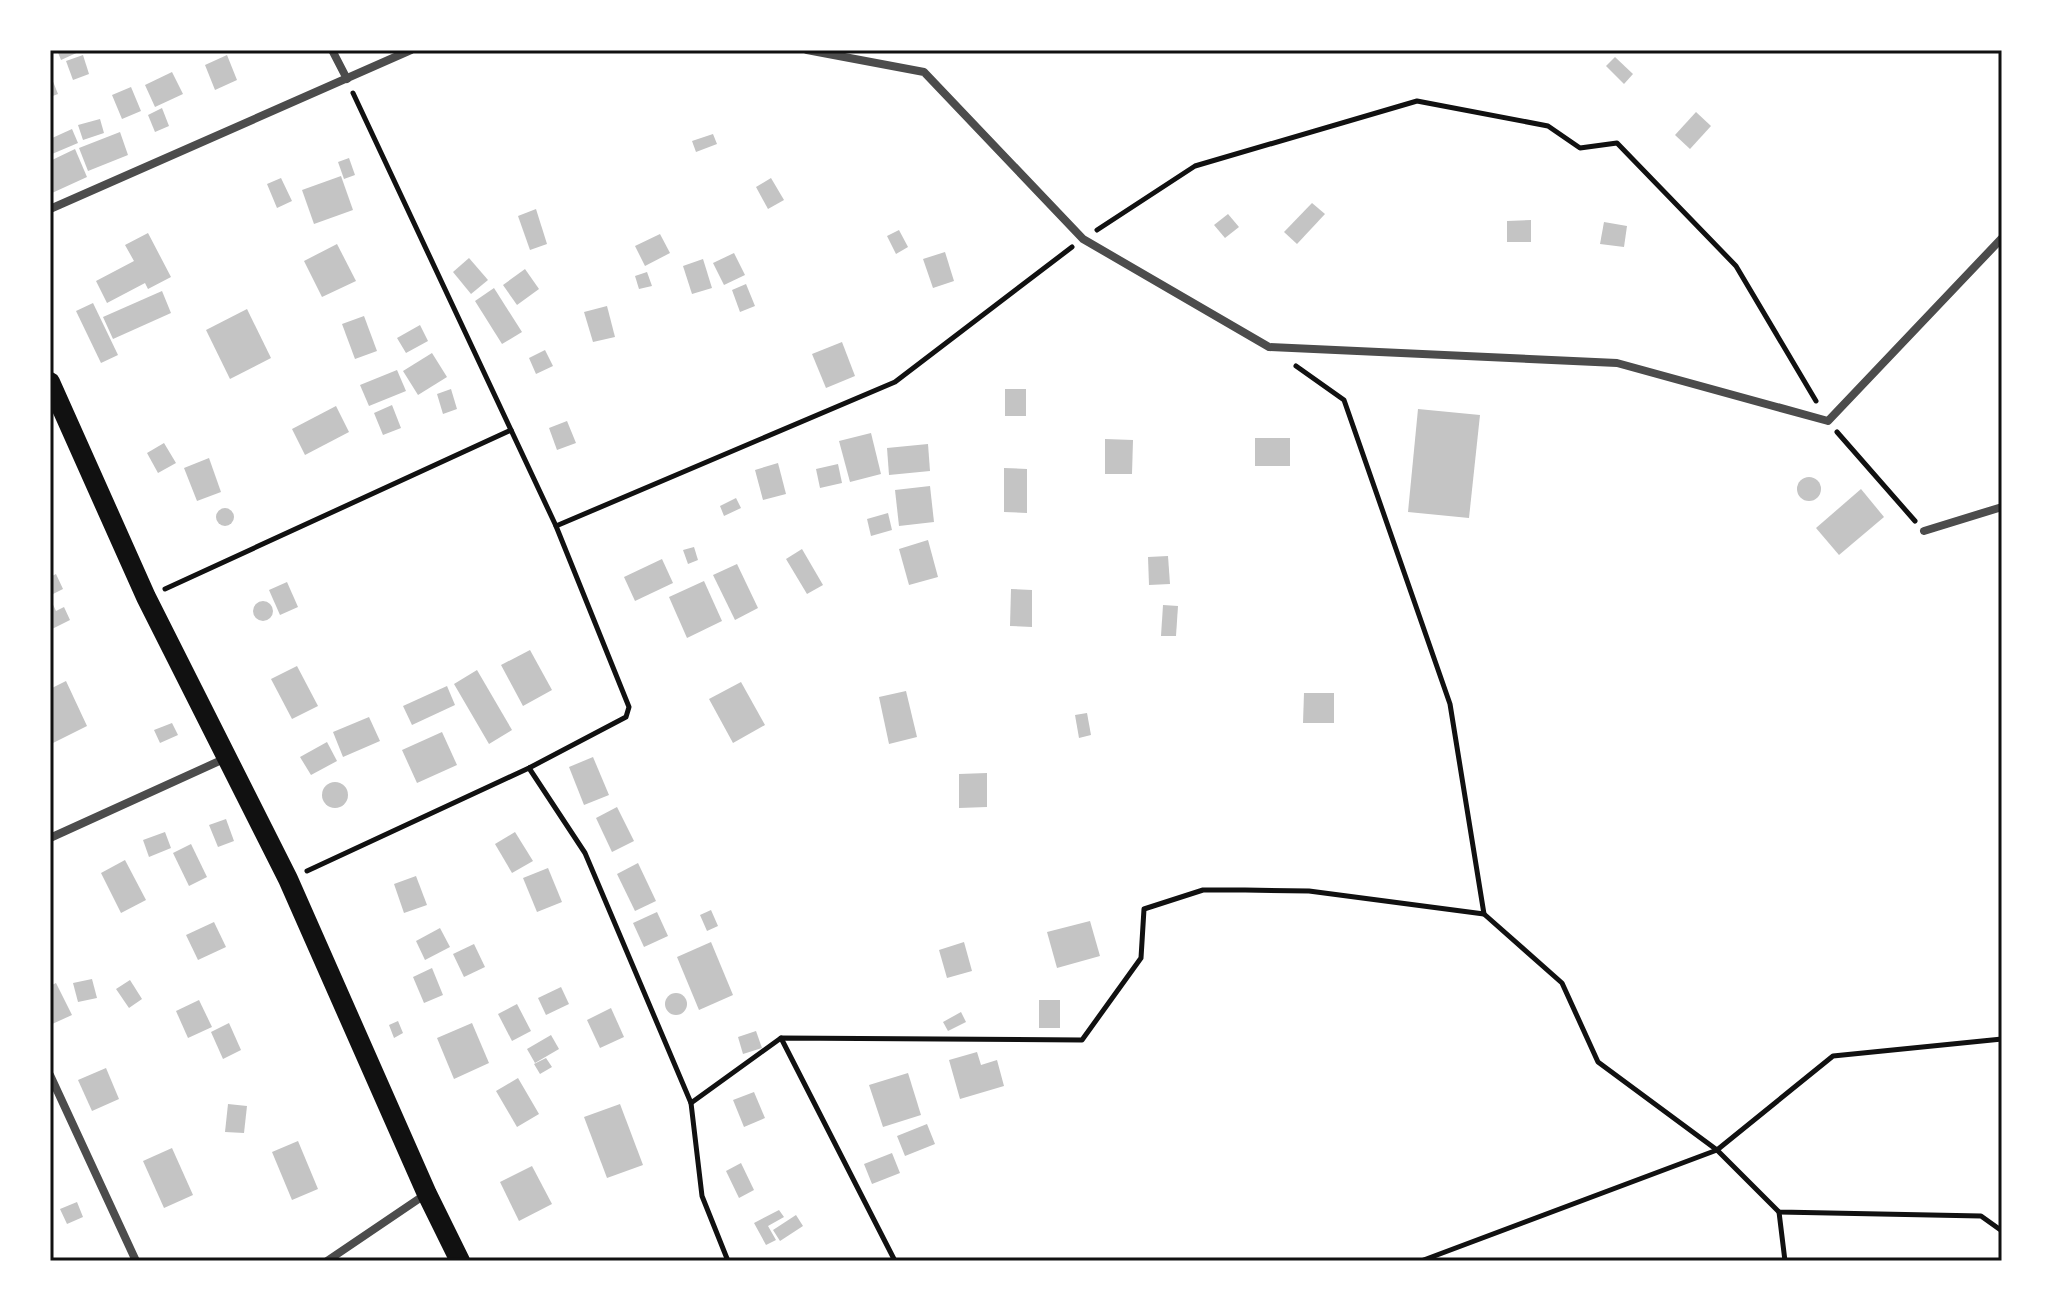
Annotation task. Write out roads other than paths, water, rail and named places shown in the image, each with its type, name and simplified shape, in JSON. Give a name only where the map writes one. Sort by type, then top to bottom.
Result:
[{"type":"main road","points":[[50,382],[146,597],[288,879],[427,1194],[460,1261]]},
{"type":"street","points":[[332,50],[347,79]]},
{"type":"street","points":[[50,209],[411,50]]},
{"type":"street","points":[[807,50],[924,72],[1083,239],[1269,347],[1617,363],[1828,421],[2002,238]]},
{"type":"street","points":[[1924,531],[2002,507]]},
{"type":"street","points":[[50,838],[227,758]]},
{"type":"street","points":[[50,1075],[136,1261]]},
{"type":"street","points":[[327,1261],[427,1194]]}]
